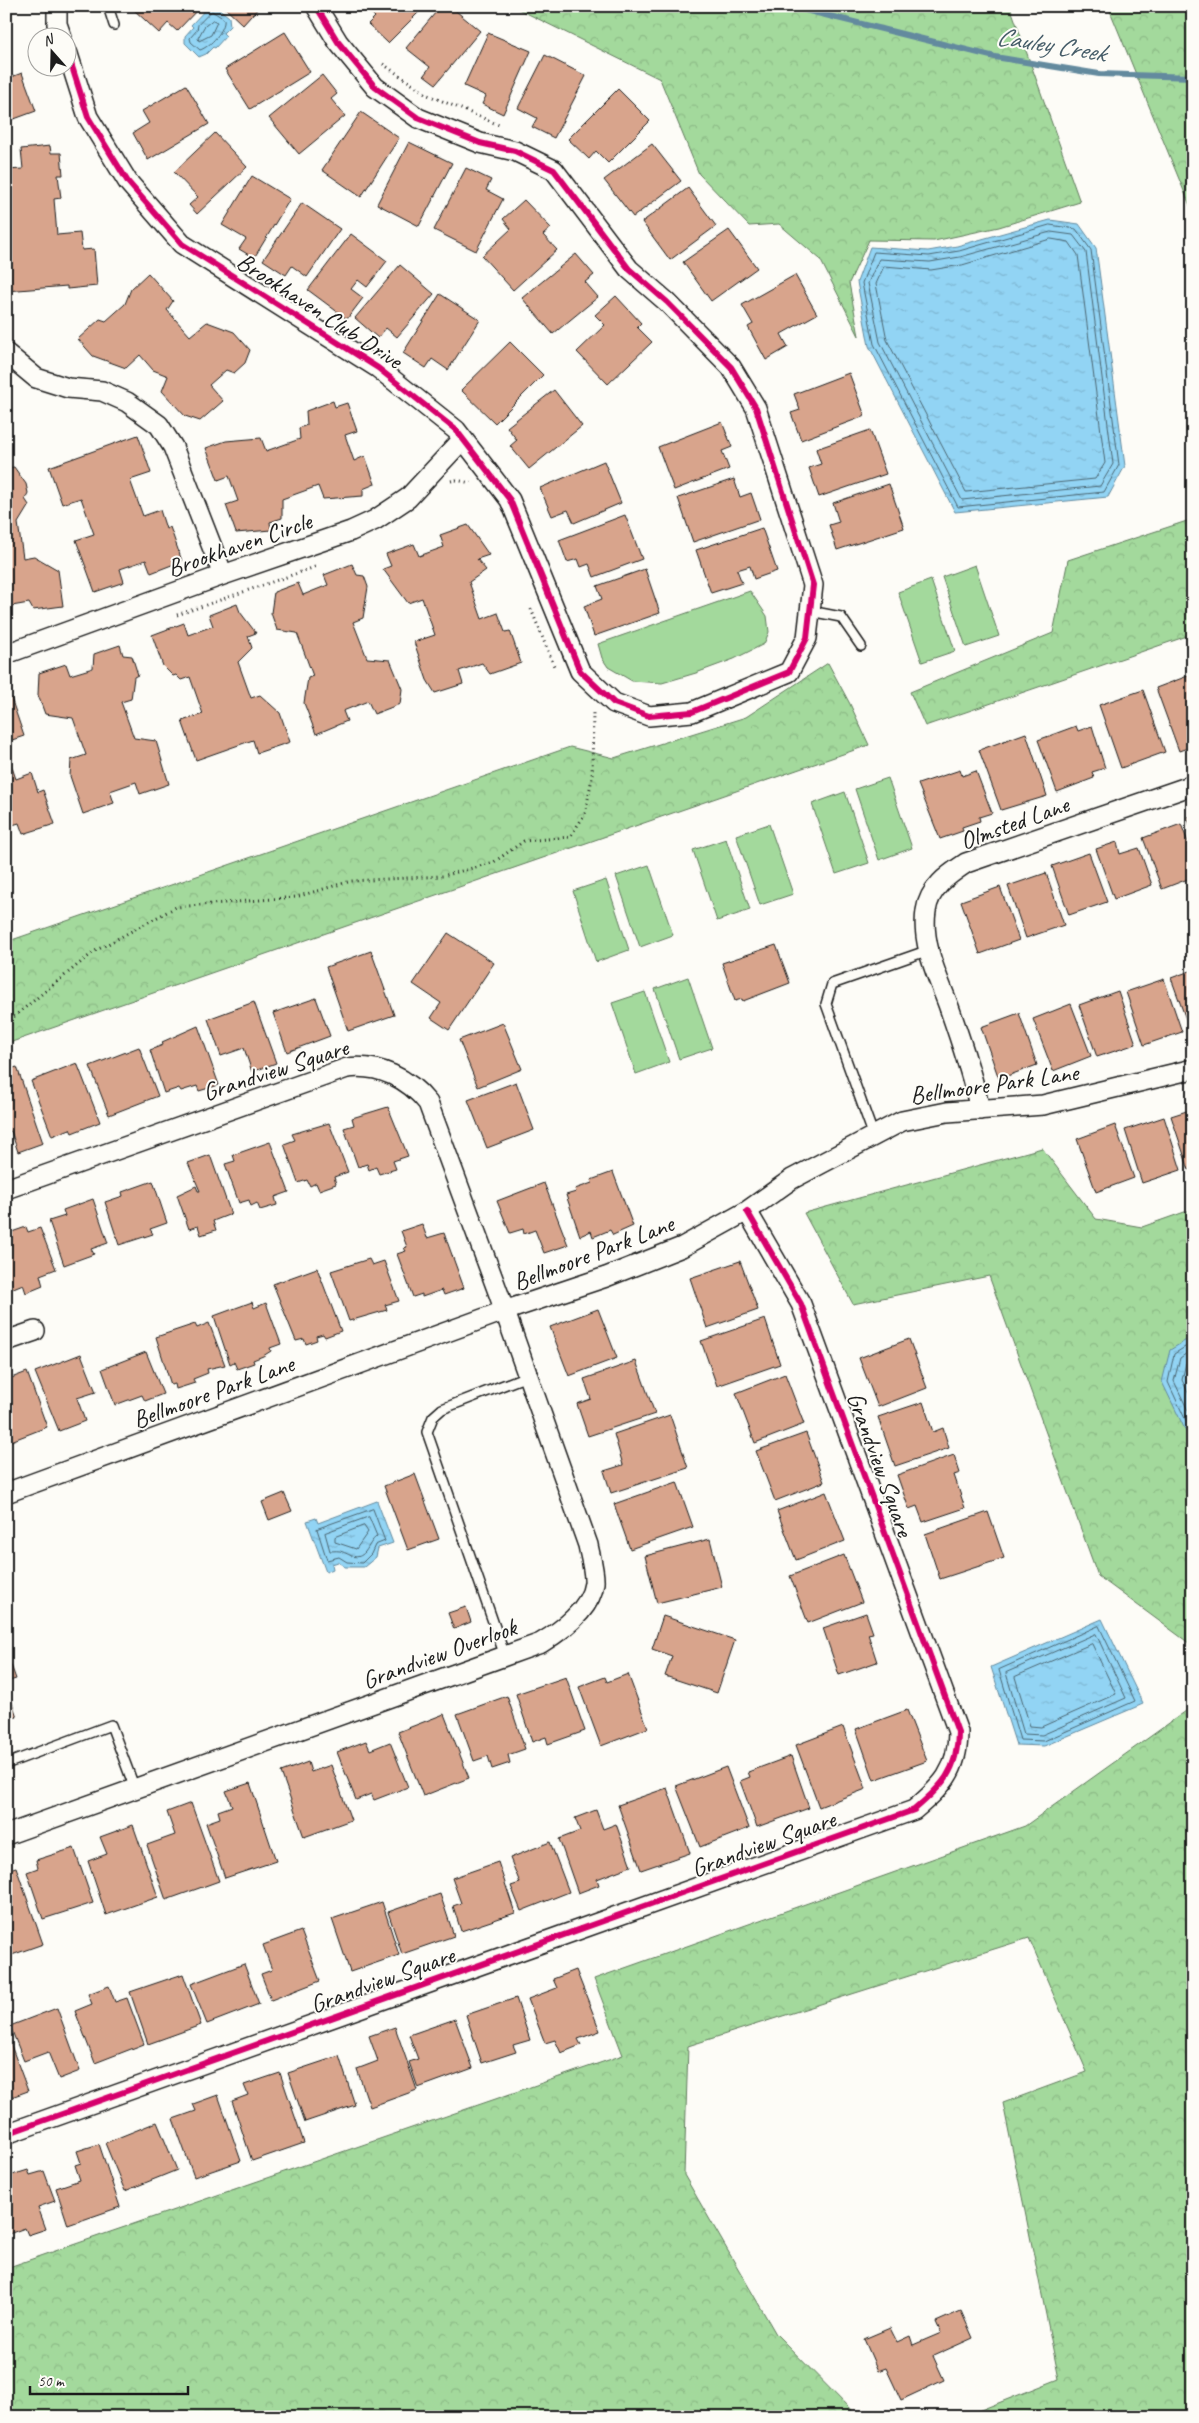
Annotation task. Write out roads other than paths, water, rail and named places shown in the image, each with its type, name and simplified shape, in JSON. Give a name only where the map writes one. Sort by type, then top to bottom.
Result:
[{"type":"street","points":[[56,6],[58,28]]},
{"type":"street","name":"Brookhaven Club Drive","points":[[76,78],[88,117],[128,182],[182,244],[378,368],[456,430],[510,500],[580,671],[614,704],[649,716],[692,712],[789,672],[807,638],[813,585],[756,408],[731,367],[667,302],[630,269],[554,170],[514,152],[480,143],[418,118],[375,87],[338,42],[316,6]]},
{"type":"street","points":[[6,353],[36,378],[68,388],[102,391],[127,402],[159,425],[173,447],[223,574]]},
{"type":"street","name":"Brookhaven Circle","points":[[6,654],[223,574],[351,532],[375,520],[408,498],[463,439]]},
{"type":"street","name":"Olmsted Lane","points":[[980,1110],[971,1071],[926,942],[926,910],[933,891],[946,877],[966,863],[1193,785]]},
{"type":"street","name":"Grandview Square","points":[[6,1190],[310,1080],[347,1068],[371,1068],[398,1077],[428,1103],[504,1311]]},
{"type":"street","name":"Bellmoore Park Lane","points":[[6,1493],[504,1311],[606,1277],[682,1247],[747,1211],[792,1179],[873,1134],[902,1121],[947,1112],[1043,1105],[1193,1069]]},
{"type":"street","name":"Grandview Square","points":[[6,2134],[914,1810],[943,1785],[958,1750],[958,1732],[802,1304],[747,1211]]},
{"type":"street","name":"Grandview Overlook","points":[[6,1835],[541,1643],[562,1630],[583,1609],[594,1584],[588,1545],[504,1311]]},
{"type":"street","points":[[6,1341],[34,1331]]},
{"type":"lane","points":[[108,6],[114,25]]},
{"type":"lane","points":[[810,611],[841,617],[861,646]]},
{"type":"lane","points":[[873,1134],[826,1004],[832,984],[929,950]]},
{"type":"lane","points":[[505,1656],[427,1432],[433,1417],[442,1409],[527,1376]]},
{"type":"lane","points":[[6,1764],[111,1725],[135,1789]]},
{"type":"water","points":[[208,7],[217,7],[229,17],[230,26],[223,33],[226,36],[215,48],[213,47],[206,54],[199,57],[185,43],[185,36],[193,27],[191,25]]},
{"type":"water","points":[[1050,220],[1079,224],[1096,248],[1125,466],[1108,497],[955,512],[869,346],[857,282],[870,247],[928,251],[957,246]]},
{"type":"water","points":[[1193,1336],[1193,1446],[1162,1382],[1170,1350]]},
{"type":"water","points":[[377,1501],[393,1543],[378,1548],[376,1557],[364,1567],[345,1567],[338,1562],[332,1564],[333,1569],[326,1572],[307,1521],[316,1518],[318,1523]]},
{"type":"water","points":[[1102,1619],[1143,1704],[1044,1746],[1016,1745],[991,1667]]},
{"type":"waterway","name":"Cauley Creek","points":[[789,6],[995,57],[1099,74],[1193,77]]}]
